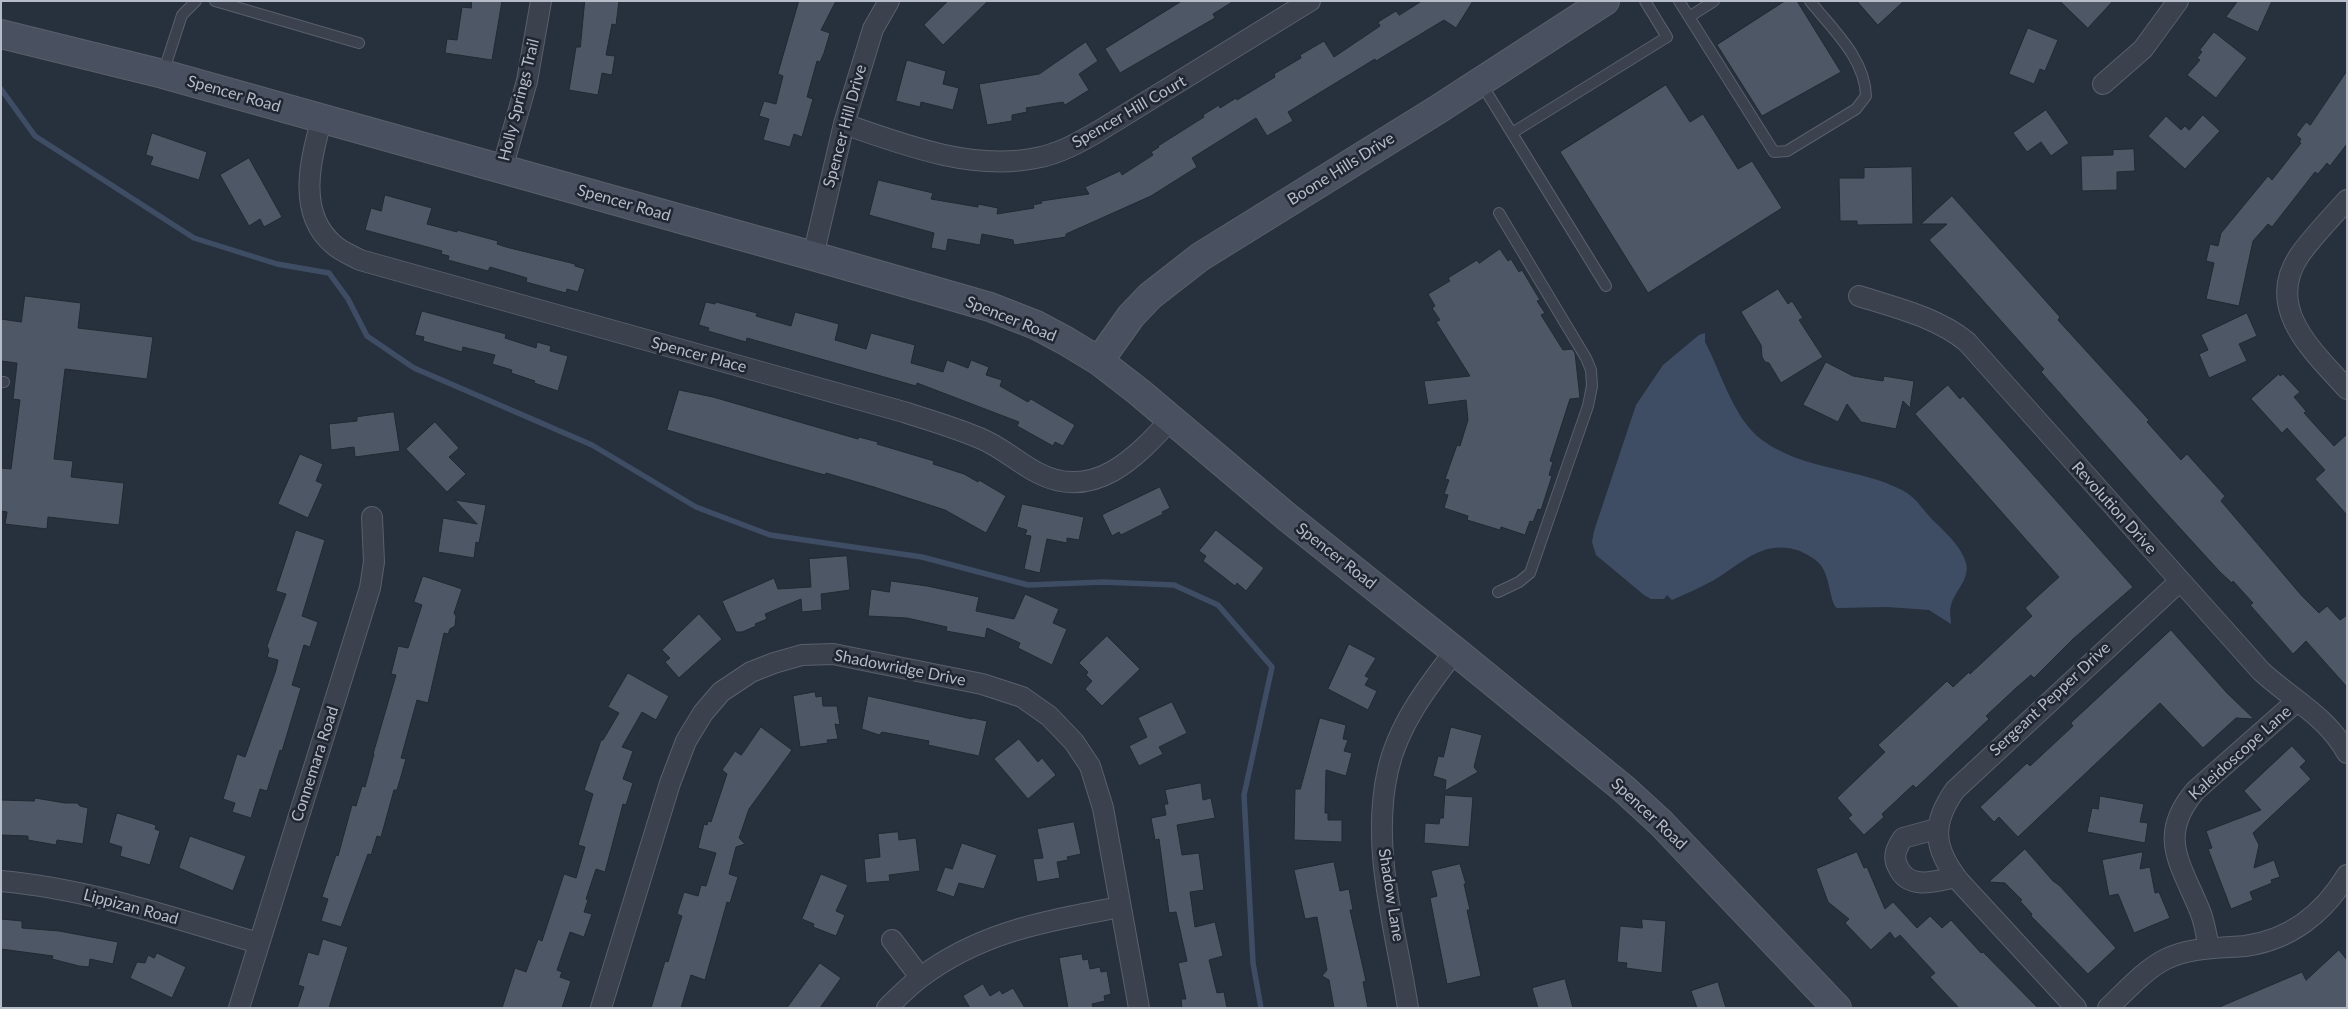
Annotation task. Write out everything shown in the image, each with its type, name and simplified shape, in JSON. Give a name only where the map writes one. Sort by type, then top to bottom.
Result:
[{"type":"main road","name":"Boone Hills Drive","points":[[1099,361],[1131,316],[1150,296],[1185,268],[1603,2]]},
{"type":"main road","name":"Spencer Road","points":[[1,34],[163,74],[813,256],[990,307],[1036,325],[1099,361],[1287,517],[1455,650],[1597,766],[1661,823],[1837,1008]]},
{"type":"street","name":"Holly Springs Trail","points":[[502,169],[527,81],[541,1]]},
{"type":"street","name":"Spencer Hill Drive","points":[[813,256],[844,124],[873,29],[889,1]]},
{"type":"street","name":"Spencer Hill Court","points":[[844,124],[888,140],[975,161],[1014,161],[1038,158],[1078,143],[1099,131],[1310,1]]},
{"type":"street","points":[[2103,84],[2143,48],[2178,1]]},
{"type":"street","name":"Spencer Place","points":[[322,118],[310,160],[309,192],[317,225],[333,244],[360,260],[904,412],[985,440],[1039,474],[1059,480],[1093,480],[1116,470],[1143,449],[1171,419]]},
{"type":"street","points":[[2347,200],[2299,256],[2290,274],[2287,291],[2288,308],[2297,330],[2347,389]]},
{"type":"street","name":"Revolution Drive","points":[[1859,296],[1938,323],[1953,330],[1967,342],[2261,671],[2318,716],[2330,728],[2347,754]]},
{"type":"street","name":"Connemara Road","points":[[239,1008],[370,588],[374,562],[372,517]]},
{"type":"street","name":"Sergeant Pepper Drive","points":[[1936,829],[1943,806],[1965,779],[2180,581]]},
{"type":"street","name":"Shadow Lane","points":[[1408,1008],[1382,855],[1382,812],[1388,768],[1405,726],[1424,692],[1455,650]]},
{"type":"street","name":"Shadowridge Drive","points":[[601,1008],[670,783],[686,741],[703,714],[721,692],[750,672],[802,655],[833,654],[982,684],[1022,697],[1050,716],[1074,742],[1090,766],[1103,808],[1139,1008]]},
{"type":"street","name":"Kaleidoscope Lane","points":[[2209,948],[2200,911],[2175,852],[2175,833],[2179,817],[2186,803],[2196,790],[2297,701]]},
{"type":"street","points":[[1956,877],[1926,883],[1910,881],[1903,876],[1897,866],[1895,852],[1903,838],[1936,829],[1946,864],[1956,877],[2076,1008]]},
{"type":"street","points":[[2108,1008],[2148,972],[2166,959],[2209,948],[2246,945],[2284,936],[2322,909],[2347,875]]},
{"type":"street","name":"Lippizan Road","points":[[1,881],[24,883],[118,902],[258,943]]},
{"type":"street","points":[[887,1008],[920,977],[955,954],[990,937],[1034,923],[1120,907]]},
{"type":"street","points":[[892,940],[920,977]]},
{"type":"lane","points":[[163,74],[182,15],[196,1]]},
{"type":"lane","points":[[215,1],[359,42]]},
{"type":"lane","points":[[1512,133],[1667,37],[1645,1]]},
{"type":"lane","points":[[1679,1],[1774,152],[1787,151],[1856,109],[1866,96],[1866,80],[1839,34],[1810,1]]},
{"type":"lane","points":[[1689,17],[1714,1]]},
{"type":"lane","points":[[1480,82],[1606,286]]},
{"type":"lane","points":[[1498,592],[1519,582],[1530,573],[1588,406],[1592,386],[1591,370],[1577,341],[1499,213]]},
{"type":"water","points":[[1705,333],[1705,342],[1729,395],[1743,420],[1762,440],[1778,450],[1795,457],[1868,477],[1908,493],[1954,542],[1964,557],[1967,569],[1964,580],[1951,605],[1951,624],[1929,610],[1887,607],[1837,608],[1832,600],[1826,575],[1819,563],[1800,551],[1787,548],[1764,550],[1754,554],[1714,580],[1672,600],[1667,595],[1664,599],[1651,599],[1644,595],[1596,555],[1592,542],[1594,531],[1636,405],[1663,365],[1699,335]]},
{"type":"building","points":[[472,1],[502,1],[492,60],[445,53],[447,39],[457,40],[462,7],[471,8]]},
{"type":"building","points":[[585,1],[619,1],[616,25],[612,24],[606,55],[615,56],[612,75],[602,73],[598,95],[569,90],[576,47],[580,47]]},
{"type":"building","points":[[799,1],[836,1],[821,30],[830,33],[820,62],[817,61],[807,97],[813,99],[802,137],[794,134],[790,147],[763,140],[769,119],[759,116],[764,101],[776,104],[783,76],[778,74]]},
{"type":"building","points":[[948,1],[988,1],[943,45],[924,25]]},
{"type":"building","points":[[1182,1],[1234,1],[1213,14],[1215,18],[1120,73],[1105,49]]},
{"type":"building","points":[[1422,1],[1473,1],[1456,28],[1444,20],[1376,61],[1375,59],[1288,112],[1293,121],[1267,136],[1256,118],[1192,158],[1197,167],[1151,196],[1066,234],[1066,237],[1014,245],[1013,240],[982,234],[980,245],[948,239],[946,251],[931,248],[934,233],[869,215],[878,180],[933,193],[931,199],[978,207],[978,204],[998,208],[997,214],[1034,208],[1033,205],[1042,203],[1041,201],[1089,194],[1085,187],[1120,171],[1122,175],[1153,155],[1151,152],[1158,146],[1204,117],[1203,115],[1219,105],[1220,108],[1236,98],[1237,100],[1275,77],[1274,74],[1301,58],[1300,55],[1324,41],[1334,57],[1380,26],[1378,22],[1396,11],[1399,15]]},
{"type":"building","points":[[1785,1],[1797,1],[1841,72],[1762,116],[1717,45]]},
{"type":"building","points":[[1857,1],[1904,1],[1878,25]]},
{"type":"building","points":[[2060,1],[2113,1],[2088,28]]},
{"type":"building","points":[[2238,1],[2272,1],[2258,32],[2226,17]]},
{"type":"building","points":[[2028,28],[2058,40],[2045,71],[2040,69],[2034,84],[2009,74]]},
{"type":"building","points":[[2214,32],[2247,58],[2216,98],[2187,75],[2200,60],[2197,58],[2202,52],[2200,50]]},
{"type":"building","points":[[1086,42],[1098,61],[1079,74],[1089,90],[1065,105],[1063,102],[1026,108],[1027,112],[1012,115],[1012,121],[987,125],[979,84],[1039,74]]},
{"type":"building","points":[[907,60],[946,71],[943,84],[959,88],[953,110],[921,102],[920,107],[896,101]]},
{"type":"building","points":[[2347,71],[2347,144],[2330,166],[2327,163],[2318,174],[2315,172],[2272,227],[2268,224],[2253,241],[2239,306],[2206,299],[2214,263],[2206,261],[2210,244],[2218,246],[2221,233],[2268,176],[2272,180],[2301,143],[2299,142],[2301,139],[2296,135],[2306,122],[2310,125]]},
{"type":"building","points":[[1666,85],[1690,122],[1703,114],[1738,169],[1752,161],[1782,208],[1648,293],[1560,152]]},
{"type":"building","points":[[2046,110],[2069,143],[2051,156],[2041,142],[2027,152],[2013,133]]},
{"type":"building","points":[[2203,115],[2220,131],[2185,169],[2148,136],[2166,116],[2181,130],[2185,126],[2189,130]]},
{"type":"building","points":[[152,133],[207,152],[199,180],[150,165],[153,157],[146,155]]},
{"type":"building","points":[[2134,149],[2135,171],[2117,172],[2117,190],[2082,191],[2081,156],[2113,155],[2113,150]]},
{"type":"building","points":[[249,158],[282,217],[264,227],[260,219],[249,226],[220,175]]},
{"type":"building","points":[[1912,167],[1913,224],[1857,225],[1857,221],[1840,221],[1839,178],[1864,178],[1864,168]]},
{"type":"building","points":[[385,195],[432,208],[427,224],[498,241],[497,244],[506,247],[575,264],[575,266],[585,269],[578,292],[567,289],[566,293],[526,282],[527,278],[490,267],[488,271],[448,260],[449,256],[441,254],[442,251],[365,230],[371,208],[381,211]]},
{"type":"building","points":[[1952,196],[2060,317],[2058,320],[2149,420],[2147,422],[2181,460],[2187,454],[2225,496],[2221,501],[2302,596],[2319,613],[2327,606],[2340,620],[2347,615],[2347,687],[2306,641],[2293,654],[2250,605],[2253,603],[2233,581],[2232,583],[2220,572],[2158,504],[2041,372],[2044,369],[1929,240],[1947,224],[1921,224]]},
{"type":"building","points":[[1500,249],[1508,261],[1511,259],[1519,272],[1522,270],[1540,300],[1537,301],[1545,313],[1541,315],[1563,350],[1572,349],[1575,353],[1580,398],[1570,399],[1550,461],[1553,462],[1549,475],[1552,476],[1541,510],[1538,509],[1533,522],[1530,521],[1525,535],[1501,527],[1500,530],[1467,520],[1468,516],[1444,508],[1448,495],[1444,494],[1449,480],[1445,479],[1457,445],[1460,446],[1468,420],[1466,400],[1428,405],[1424,381],[1470,376],[1436,322],[1440,320],[1432,308],[1435,306],[1428,294],[1450,281],[1448,278],[1477,260],[1479,263]]},
{"type":"building","points":[[1778,289],[1788,304],[1792,301],[1803,318],[1799,320],[1823,357],[1781,383],[1769,363],[1765,362],[1762,357],[1761,345],[1741,312]]},
{"type":"building","points":[[25,296],[81,303],[78,328],[153,337],[147,379],[65,369],[54,459],[73,461],[71,477],[124,483],[119,525],[48,517],[47,529],[5,524],[7,512],[1,511],[1,468],[11,469],[20,400],[13,399],[17,363],[1,361],[1,319],[21,322]]},
{"type":"building","points":[[706,302],[715,304],[716,302],[757,313],[756,316],[791,326],[795,312],[839,324],[835,340],[866,349],[871,333],[915,345],[911,363],[943,372],[947,360],[968,368],[971,360],[989,367],[986,375],[1002,380],[1000,386],[1028,402],[1031,399],[1075,425],[1063,446],[1055,442],[1053,446],[1017,426],[1019,422],[917,383],[916,386],[747,338],[746,342],[708,331],[709,328],[699,325]]},
{"type":"building","points":[[422,311],[506,334],[505,338],[536,348],[537,342],[551,346],[550,351],[568,356],[558,391],[511,373],[512,370],[492,364],[495,355],[463,347],[462,352],[423,341],[424,337],[415,335]]},
{"type":"building","points":[[2247,313],[2257,336],[2239,344],[2247,361],[2209,378],[2199,354],[2208,350],[2201,335]]},
{"type":"building","points":[[1826,362],[1853,376],[1883,381],[1884,376],[1914,381],[1910,408],[1903,401],[1896,429],[1861,422],[1847,404],[1838,422],[1803,405]]},
{"type":"building","points":[[2279,374],[2280,376],[2283,374],[2300,392],[2294,397],[2306,411],[2304,413],[2334,446],[2347,434],[2347,515],[2315,479],[2325,470],[2287,428],[2282,433],[2251,399]]},
{"type":"building","points":[[1948,385],[1960,399],[1963,396],[2133,587],[2073,639],[2034,678],[2031,675],[2016,688],[1986,716],[1989,719],[1916,788],[1913,785],[1882,814],[1884,817],[1864,835],[1848,818],[1852,815],[1837,798],[1885,752],[1878,745],[1947,681],[1953,687],[1969,672],[1970,674],[2032,616],[2025,608],[2059,577],[1915,414]]},
{"type":"building","points":[[679,390],[713,397],[858,439],[859,437],[878,442],[877,444],[934,461],[933,464],[964,474],[978,482],[979,480],[1006,496],[986,533],[945,510],[874,487],[667,430]]},
{"type":"building","points":[[394,412],[400,451],[355,457],[354,447],[331,450],[329,424],[357,421],[357,417]]},
{"type":"building","points":[[435,422],[459,448],[449,457],[466,474],[447,492],[406,449]]},
{"type":"building","points":[[300,454],[323,464],[316,481],[323,484],[308,518],[278,504]]},
{"type":"building","points":[[1160,487],[1170,508],[1162,512],[1163,514],[1121,535],[1119,532],[1112,536],[1102,515]]},
{"type":"building","points":[[455,500],[486,505],[479,543],[476,542],[474,558],[438,552],[443,518],[477,524]]},
{"type":"building","points":[[1022,504],[1084,517],[1079,540],[1067,538],[1067,543],[1047,539],[1040,573],[1024,569],[1031,536],[1025,535],[1027,530],[1017,527]]},
{"type":"building","points":[[296,530],[325,540],[302,616],[318,622],[310,647],[304,645],[292,685],[301,688],[282,751],[280,750],[267,791],[260,789],[251,818],[232,812],[235,803],[223,799],[237,754],[245,757],[276,670],[278,660],[267,657],[269,650],[267,646],[286,594],[276,591]]},
{"type":"building","points":[[1216,530],[1264,568],[1246,591],[1237,583],[1235,586],[1203,561],[1206,556],[1199,551]]},
{"type":"building","points":[[847,556],[850,590],[821,594],[822,610],[802,612],[801,599],[765,614],[767,619],[755,624],[756,626],[742,632],[736,632],[722,601],[774,578],[778,589],[811,587],[809,559]]},
{"type":"building","points":[[423,576],[462,589],[454,613],[456,616],[455,626],[450,629],[448,634],[444,633],[428,703],[417,700],[401,758],[406,759],[397,790],[394,790],[381,837],[377,836],[371,855],[368,854],[341,927],[321,921],[328,899],[322,897],[336,855],[338,856],[352,805],[356,806],[362,786],[365,787],[396,675],[391,674],[398,646],[408,648],[422,605],[414,602]]},
{"type":"building","points":[[891,581],[927,586],[979,597],[976,611],[1014,619],[1025,594],[1059,609],[1053,623],[1067,629],[1052,665],[1018,648],[1020,643],[987,628],[985,638],[946,631],[947,627],[907,618],[868,616],[871,589],[889,592]]},
{"type":"building","points":[[699,614],[722,639],[679,678],[665,662],[670,658],[662,650]]},
{"type":"building","points":[[2171,630],[2227,693],[2254,719],[2236,718],[2203,748],[2160,703],[2018,837],[1999,817],[1994,822],[1980,807],[2027,763],[2030,766],[2073,726],[2071,723]]},
{"type":"building","points":[[1107,636],[1140,669],[1102,706],[1085,689],[1092,681],[1086,675],[1088,672],[1079,663]]},
{"type":"building","points":[[1349,644],[1376,658],[1365,676],[1369,678],[1365,685],[1377,691],[1368,710],[1328,689]]},
{"type":"building","points":[[628,673],[669,696],[656,720],[642,712],[622,747],[633,751],[623,779],[633,783],[626,805],[623,804],[605,872],[596,869],[586,899],[588,900],[584,912],[592,914],[584,937],[570,932],[557,970],[562,972],[560,977],[571,981],[562,1008],[502,1008],[515,968],[526,972],[538,939],[542,941],[564,874],[576,878],[585,847],[578,845],[593,794],[584,790],[601,740],[603,740],[619,713],[608,707]]},
{"type":"building","points":[[815,692],[816,697],[822,696],[823,706],[837,706],[840,725],[835,724],[838,739],[827,740],[828,743],[800,747],[793,696]]},
{"type":"building","points":[[868,696],[987,721],[979,756],[928,745],[929,741],[882,732],[879,735],[862,729]]},
{"type":"building","points":[[1172,702],[1187,733],[1159,747],[1163,754],[1139,766],[1129,746],[1147,737],[1138,718]]},
{"type":"building","points":[[1320,718],[1346,725],[1343,739],[1348,740],[1344,751],[1352,753],[1346,776],[1326,770],[1325,813],[1328,813],[1328,820],[1342,820],[1342,842],[1294,840],[1295,789],[1300,789]]},
{"type":"building","points":[[761,727],[792,750],[749,809],[739,838],[745,844],[736,847],[729,874],[738,877],[730,903],[727,902],[705,980],[691,975],[681,1008],[651,1008],[665,961],[668,962],[682,916],[677,914],[684,892],[698,896],[701,885],[706,886],[716,853],[698,848],[704,824],[707,825],[708,821],[711,822],[727,774],[722,770],[735,751],[741,755]]},
{"type":"building","points":[[1451,727],[1482,735],[1474,767],[1478,772],[1445,791],[1446,780],[1433,776],[1438,756],[1443,757]]},
{"type":"building","points":[[1019,739],[1038,762],[1042,758],[1056,775],[1028,799],[994,759]]},
{"type":"building","points":[[2292,746],[2306,761],[2300,767],[2311,779],[2253,833],[2259,845],[2254,868],[2274,860],[2280,877],[2271,880],[2272,883],[2250,892],[2253,900],[2231,909],[2208,849],[2212,848],[2206,831],[2261,810],[2244,791]]},
{"type":"building","points":[[1201,783],[1203,800],[1211,798],[1215,818],[1177,825],[1182,855],[1199,853],[1204,890],[1190,892],[1195,927],[1215,922],[1223,956],[1209,960],[1217,993],[1224,992],[1227,1008],[1182,1008],[1181,999],[1186,999],[1178,963],[1187,961],[1176,912],[1169,913],[1159,839],[1155,840],[1151,818],[1166,815],[1164,804],[1168,804],[1165,790]]},
{"type":"building","points":[[1445,795],[1473,797],[1469,847],[1424,843],[1425,823],[1439,824],[1440,818],[1443,818]]},
{"type":"building","points":[[2100,796],[2144,804],[2140,822],[2148,823],[2145,843],[2087,832],[2092,808],[2098,809]]},
{"type":"building","points":[[35,798],[77,803],[88,808],[83,844],[57,840],[56,845],[28,840],[28,836],[1,835],[1,800],[34,801]]},
{"type":"building","points":[[117,813],[156,825],[155,829],[160,831],[150,865],[120,856],[122,847],[109,843]]},
{"type":"building","points":[[1074,822],[1081,854],[1067,857],[1068,860],[1057,862],[1060,878],[1037,882],[1033,859],[1043,858],[1037,829]]},
{"type":"building","points":[[898,832],[899,840],[916,838],[920,871],[889,875],[890,881],[866,883],[864,859],[880,857],[878,834]]},
{"type":"building","points":[[190,836],[246,856],[233,891],[179,868]]},
{"type":"building","points":[[962,843],[997,855],[984,889],[959,883],[954,897],[936,891],[945,867],[952,869]]},
{"type":"building","points":[[2025,849],[2116,948],[2088,974],[2031,916],[2032,914],[2020,901],[2022,900],[2005,883],[1989,882]]},
{"type":"building","points":[[1857,852],[1864,868],[1867,867],[1885,909],[1893,902],[1917,928],[1930,916],[1942,928],[1951,920],[1981,953],[1983,952],[2038,1008],[1959,1008],[1930,977],[1935,973],[1900,935],[1895,939],[1890,932],[1871,950],[1845,923],[1849,919],[1828,902],[1816,869]]},
{"type":"building","points":[[2143,852],[2140,869],[2150,867],[2155,893],[2159,892],[2170,918],[2134,933],[2118,894],[2109,896],[2102,860]]},
{"type":"building","points":[[1334,862],[1340,891],[1349,889],[1353,910],[1350,910],[1366,981],[1363,982],[1368,1008],[1334,1008],[1329,980],[1322,976],[1327,970],[1317,917],[1305,919],[1294,870]]},
{"type":"building","points":[[1460,864],[1466,884],[1464,884],[1470,910],[1467,910],[1481,976],[1447,984],[1430,898],[1437,896],[1431,871]]},
{"type":"building","points":[[821,874],[848,885],[836,911],[845,915],[836,936],[813,927],[814,924],[802,919]]},
{"type":"building","points":[[1,919],[22,921],[22,928],[59,931],[118,942],[113,964],[90,959],[89,967],[79,966],[52,959],[53,956],[1,949]]},
{"type":"building","points":[[1642,919],[1666,921],[1662,973],[1626,968],[1627,963],[1617,962],[1620,926],[1642,928]]},
{"type":"building","points":[[323,939],[348,947],[329,1008],[297,1008],[304,987],[298,985],[308,952],[318,955]]},
{"type":"building","points":[[2339,950],[2347,960],[2347,1008],[2217,1008],[2302,972],[2306,980]]},
{"type":"building","points":[[157,953],[186,967],[172,998],[130,978],[137,962],[145,963],[148,955],[154,958]]},
{"type":"building","points":[[1082,954],[1083,960],[1088,959],[1090,969],[1100,967],[1101,972],[1107,971],[1111,994],[1104,996],[1105,1001],[1092,1004],[1093,1008],[1068,1008],[1059,958]]},
{"type":"building","points":[[820,963],[841,978],[820,1008],[787,1008]]},
{"type":"building","points":[[1565,979],[1573,1008],[1538,1008],[1532,988]]},
{"type":"building","points":[[1718,982],[1726,1008],[1697,1008],[1691,991]]},
{"type":"building","points":[[983,984],[990,996],[1000,990],[1002,994],[1013,988],[1025,1008],[970,1008],[963,996]]},
{"type":"waterway","points":[[1,89],[35,136],[194,238],[277,264],[329,273],[348,299],[367,336],[414,368],[592,445],[696,507],[770,535],[922,557],[1028,585],[1103,582],[1174,585],[1218,605],[1272,667],[1244,795],[1253,963],[1261,1008]]}]
